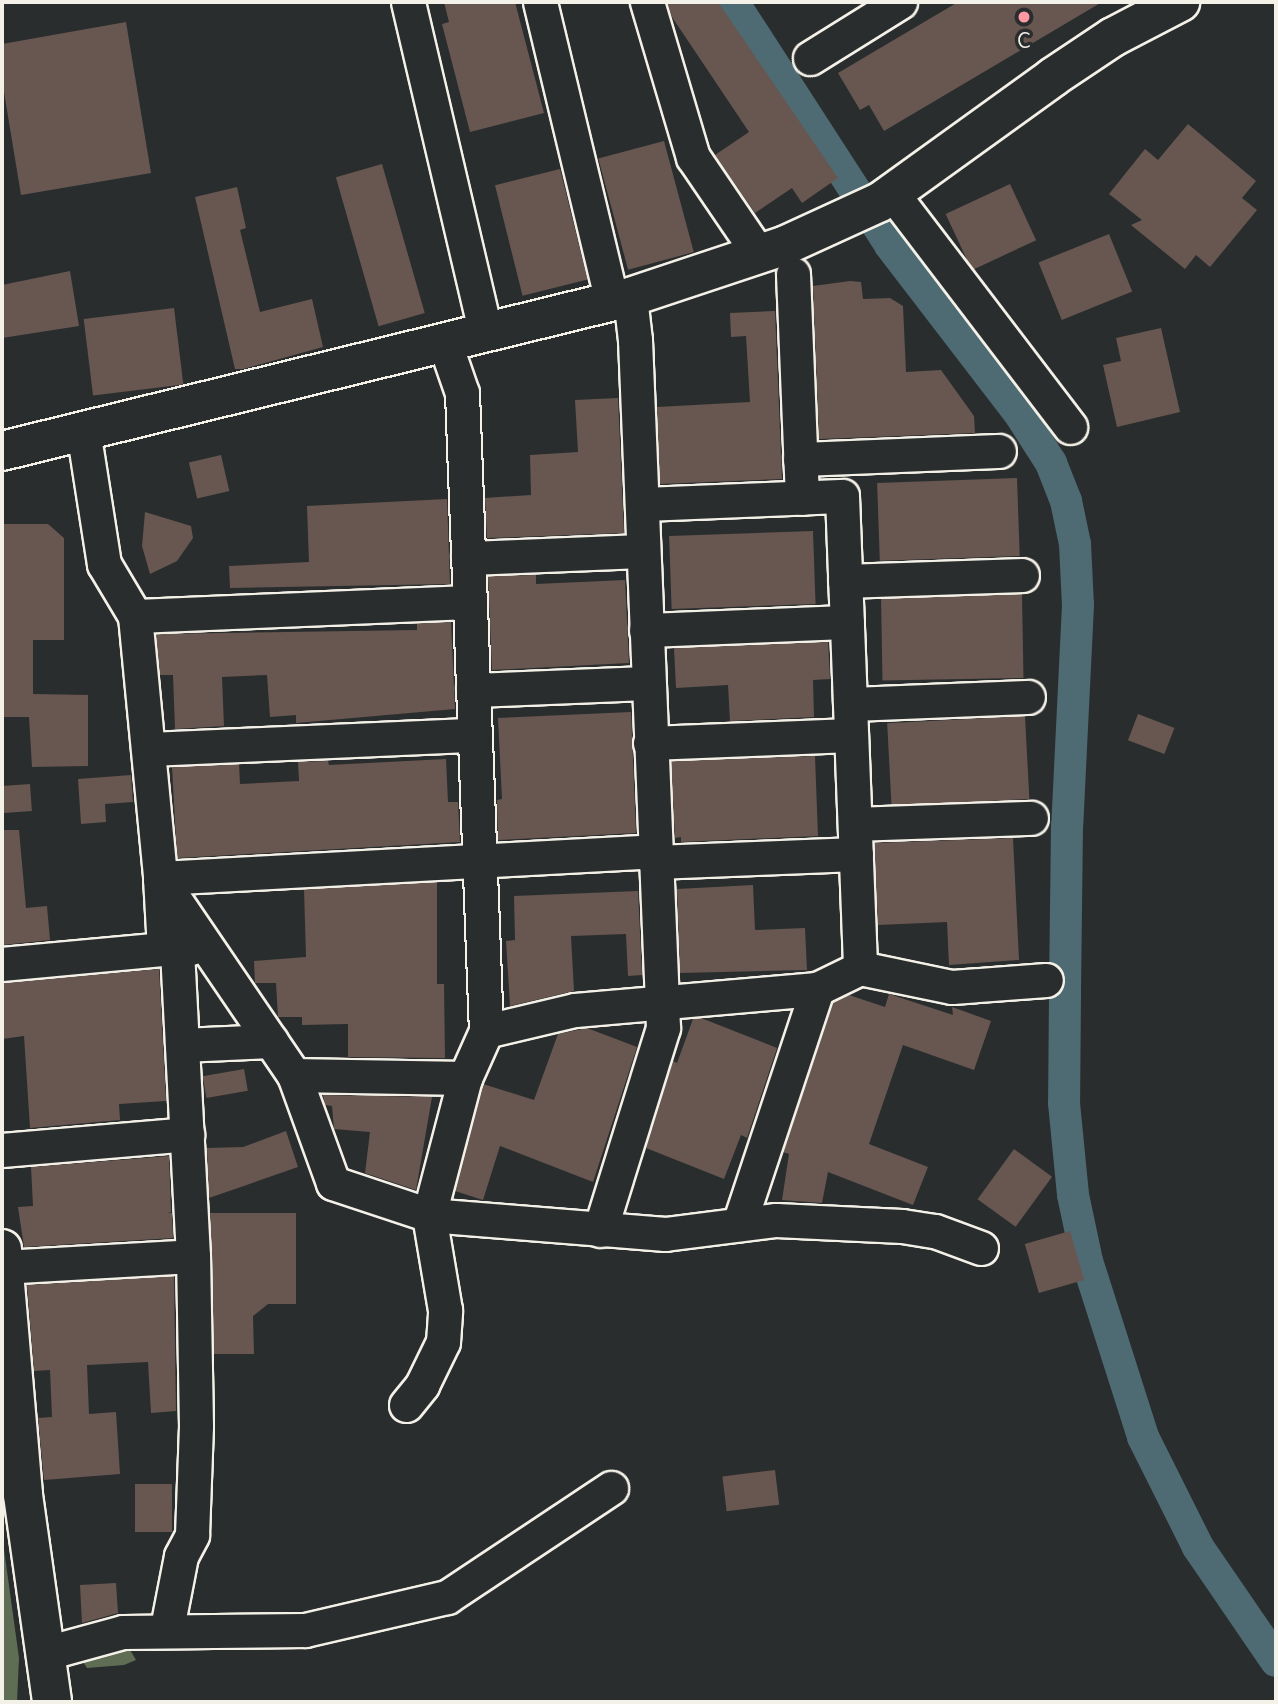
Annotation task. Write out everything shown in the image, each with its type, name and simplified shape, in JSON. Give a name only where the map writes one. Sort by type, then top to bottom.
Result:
[{"type":"main road","points":[[2,451],[621,299],[759,254],[855,215],[892,193],[1053,77],[1158,7]]},
{"type":"main road","points":[[2,1258],[23,1495],[52,1702]]},
{"type":"street","points":[[408,2],[485,331]]},
{"type":"street","points":[[540,2],[621,299],[642,504],[654,856],[663,1028],[600,1230]]},
{"type":"street","points":[[647,2],[693,157],[759,254]]},
{"type":"street","points":[[810,58],[900,2]]},
{"type":"street","points":[[892,193],[1070,427]]},
{"type":"street","points":[[793,274],[802,498]]},
{"type":"street","points":[[406,1405],[435,1362],[446,1324],[429,1215],[465,1078],[485,1031],[462,393],[444,341]]},
{"type":"street","points":[[83,430],[115,639],[141,674]]},
{"type":"street","points":[[800,459],[999,451]]},
{"type":"street","points":[[841,457],[860,968]]},
{"type":"street","points":[[642,504],[842,496]]},
{"type":"street","points":[[468,558],[643,551]]},
{"type":"street","points":[[104,564],[135,616],[160,878],[182,948],[182,1045],[193,1256],[192,1535],[181,1556],[167,1628]]},
{"type":"street","points":[[845,582],[1022,575]]},
{"type":"street","points":[[135,616],[470,602]]},
{"type":"street","points":[[646,630],[847,622]]},
{"type":"street","points":[[473,690],[648,683]]},
{"type":"street","points":[[650,743],[1028,696]]},
{"type":"street","points":[[149,748],[474,736]]},
{"type":"street","points":[[160,878],[479,860],[654,856],[855,839],[1031,818]]},
{"type":"street","points":[[2,964],[182,948]]},
{"type":"street","points":[[182,948],[271,1041],[294,1076],[333,1183],[429,1215],[665,1234],[776,1220],[902,1226],[934,1231],[982,1248]]},
{"type":"street","points":[[485,1031],[575,1010],[660,1000],[817,989],[860,968],[952,988],[1046,980]]},
{"type":"street","points":[[739,1224],[817,989]]},
{"type":"street","points":[[182,1045],[271,1041]]},
{"type":"street","points":[[294,1076],[465,1078]]},
{"type":"street","points":[[2,1150],[187,1134]]},
{"type":"street","points":[[2,1258],[193,1256]]},
{"type":"street","points":[[46,1653],[123,1632],[167,1628],[305,1630],[447,1597],[611,1488]]},
{"type":"green space","points":[[2,1535],[19,1658],[17,1702],[2,1702]]},
{"type":"green space","points":[[129,1648],[136,1660],[124,1665],[87,1668],[78,1654]]},
{"type":"building","points":[[444,2],[515,2],[544,113],[470,132],[442,24],[449,22]]},
{"type":"building","points":[[667,2],[718,2],[838,178],[802,203],[792,188],[755,213],[715,155],[749,132],[672,17]]},
{"type":"building","points":[[958,2],[1102,2],[884,131],[869,105],[860,110],[838,73]]},
{"type":"building","points":[[126,22],[151,173],[21,195],[2,80],[2,44]]},
{"type":"building","points":[[1188,124],[1256,181],[1242,198],[1257,210],[1210,267],[1196,255],[1185,269],[1131,225],[1142,220],[1109,194],[1145,149],[1158,160]]},
{"type":"building","points":[[664,141],[694,252],[628,270],[598,159]]},
{"type":"building","points":[[382,164],[425,313],[379,326],[336,177]]},
{"type":"building","points":[[560,169],[588,280],[523,296],[495,185]]},
{"type":"building","points":[[1010,184],[1036,240],[972,270],[946,214]]},
{"type":"building","points":[[237,187],[246,228],[240,230],[260,312],[312,299],[323,347],[243,369],[235,369],[195,197]]},
{"type":"building","points":[[1109,234],[1132,291],[1062,320],[1039,262]]},
{"type":"building","points":[[70,271],[79,326],[2,338],[2,285]]},
{"type":"building","points":[[861,282],[863,299],[890,298],[903,306],[906,372],[941,370],[974,416],[975,433],[819,439],[813,286]]},
{"type":"building","points":[[174,308],[183,384],[93,396],[84,319]]},
{"type":"building","points":[[775,311],[782,479],[660,484],[657,407],[750,402],[746,336],[731,337],[730,313]]},
{"type":"building","points":[[1161,328],[1180,412],[1117,427],[1103,365],[1121,361],[1116,338]]},
{"type":"building","points":[[618,398],[624,533],[487,538],[485,498],[531,495],[530,455],[578,452],[575,400]]},
{"type":"building","points":[[221,455],[229,491],[197,498],[189,462]]},
{"type":"building","points":[[1017,478],[1020,556],[880,561],[877,483]]},
{"type":"building","points":[[447,499],[450,584],[230,588],[229,566],[309,562],[307,506]]},
{"type":"building","points":[[145,512],[191,526],[193,538],[177,561],[150,574],[142,546]]},
{"type":"building","points":[[2,524],[48,524],[64,538],[64,640],[33,640],[33,694],[88,695],[88,766],[32,767],[29,717],[2,717]]},
{"type":"building","points":[[813,531],[816,604],[672,609],[669,536]]},
{"type":"building","points":[[536,575],[536,584],[625,580],[629,663],[492,670],[488,576]]},
{"type":"building","points":[[1022,594],[1023,678],[882,680],[881,596]]},
{"type":"building","points":[[451,622],[455,709],[296,723],[296,715],[270,717],[267,675],[222,677],[224,726],[175,729],[173,675],[160,675],[156,634],[417,630],[417,623]]},
{"type":"building","points":[[828,642],[830,679],[813,680],[814,717],[730,721],[728,685],[676,688],[674,648]]},
{"type":"building","points":[[631,712],[636,833],[498,840],[497,800],[502,799],[498,718]]},
{"type":"building","points":[[1138,714],[1174,728],[1164,754],[1128,740]]},
{"type":"building","points":[[1025,716],[1029,799],[892,806],[887,723]]},
{"type":"building","points":[[815,756],[818,836],[681,842],[681,837],[675,838],[671,761]]},
{"type":"building","points":[[446,759],[448,802],[458,802],[460,842],[177,858],[172,767],[239,764],[240,784],[299,781],[298,762],[328,761],[329,765]]},
{"type":"building","points":[[131,775],[133,802],[105,804],[106,822],[81,824],[78,779]]},
{"type":"building","points":[[30,784],[32,811],[4,813],[2,786]]},
{"type":"building","points":[[2,830],[19,830],[26,908],[47,906],[50,940],[2,945]]},
{"type":"building","points":[[1013,838],[1019,960],[949,965],[947,922],[878,925],[874,843]]},
{"type":"building","points":[[437,882],[437,984],[444,984],[445,1058],[348,1057],[348,1024],[302,1025],[302,1017],[278,1017],[276,983],[255,983],[254,961],[306,957],[304,889]]},
{"type":"building","points":[[753,885],[755,930],[805,928],[807,970],[680,973],[677,889]]},
{"type":"building","points":[[638,891],[642,975],[628,976],[626,934],[571,936],[574,991],[510,1006],[506,941],[515,940],[514,896]]},
{"type":"building","points":[[159,969],[166,1101],[119,1104],[120,1120],[30,1128],[24,1036],[2,1039],[2,983]]},
{"type":"building","points":[[889,994],[953,1015],[952,1007],[991,1021],[974,1070],[903,1045],[869,1144],[928,1167],[913,1205],[828,1172],[822,1203],[782,1200],[789,1154],[783,1152],[833,1003],[849,995],[885,1007]]},
{"type":"building","points":[[701,1018],[777,1048],[747,1138],[741,1135],[724,1179],[646,1148],[673,1061],[677,1063],[693,1019]]},
{"type":"building","points":[[587,1028],[637,1047],[593,1182],[500,1146],[483,1200],[455,1191],[483,1084],[534,1100],[558,1034]]},
{"type":"building","points":[[244,1069],[248,1091],[206,1098],[203,1076]]},
{"type":"building","points":[[323,1095],[432,1097],[416,1190],[365,1173],[370,1132],[334,1129],[332,1106],[325,1105]]},
{"type":"building","points":[[286,1131],[298,1167],[209,1198],[207,1148],[243,1147]]},
{"type":"building","points":[[1014,1149],[1052,1177],[1016,1227],[978,1199]]},
{"type":"building","points":[[169,1156],[171,1212],[168,1213],[172,1213],[173,1238],[24,1247],[18,1207],[33,1206],[31,1167]]},
{"type":"building","points":[[210,1213],[296,1213],[296,1304],[268,1304],[253,1316],[254,1354],[214,1354]]},
{"type":"building","points":[[1070,1231],[1084,1280],[1039,1293],[1025,1244]]},
{"type":"building","points":[[174,1276],[176,1411],[151,1413],[148,1362],[87,1365],[89,1414],[116,1412],[120,1474],[44,1480],[38,1418],[52,1417],[50,1370],[34,1371],[27,1285]]},
{"type":"building","points":[[775,1470],[779,1505],[727,1511],[722,1476]]},
{"type":"building","points":[[135,1484],[172,1484],[172,1532],[135,1532]]},
{"type":"building","points":[[116,1583],[118,1613],[82,1623],[80,1585]]},
{"type":"waterway","points":[[733,2],[890,245],[1021,416],[1051,463],[1066,501],[1075,544],[1078,605],[1067,826],[1064,1103],[1073,1195],[1087,1261],[1143,1437],[1198,1547],[1276,1661]]},
{"type":"place","name":"C","points":[[1024,17]]}]
